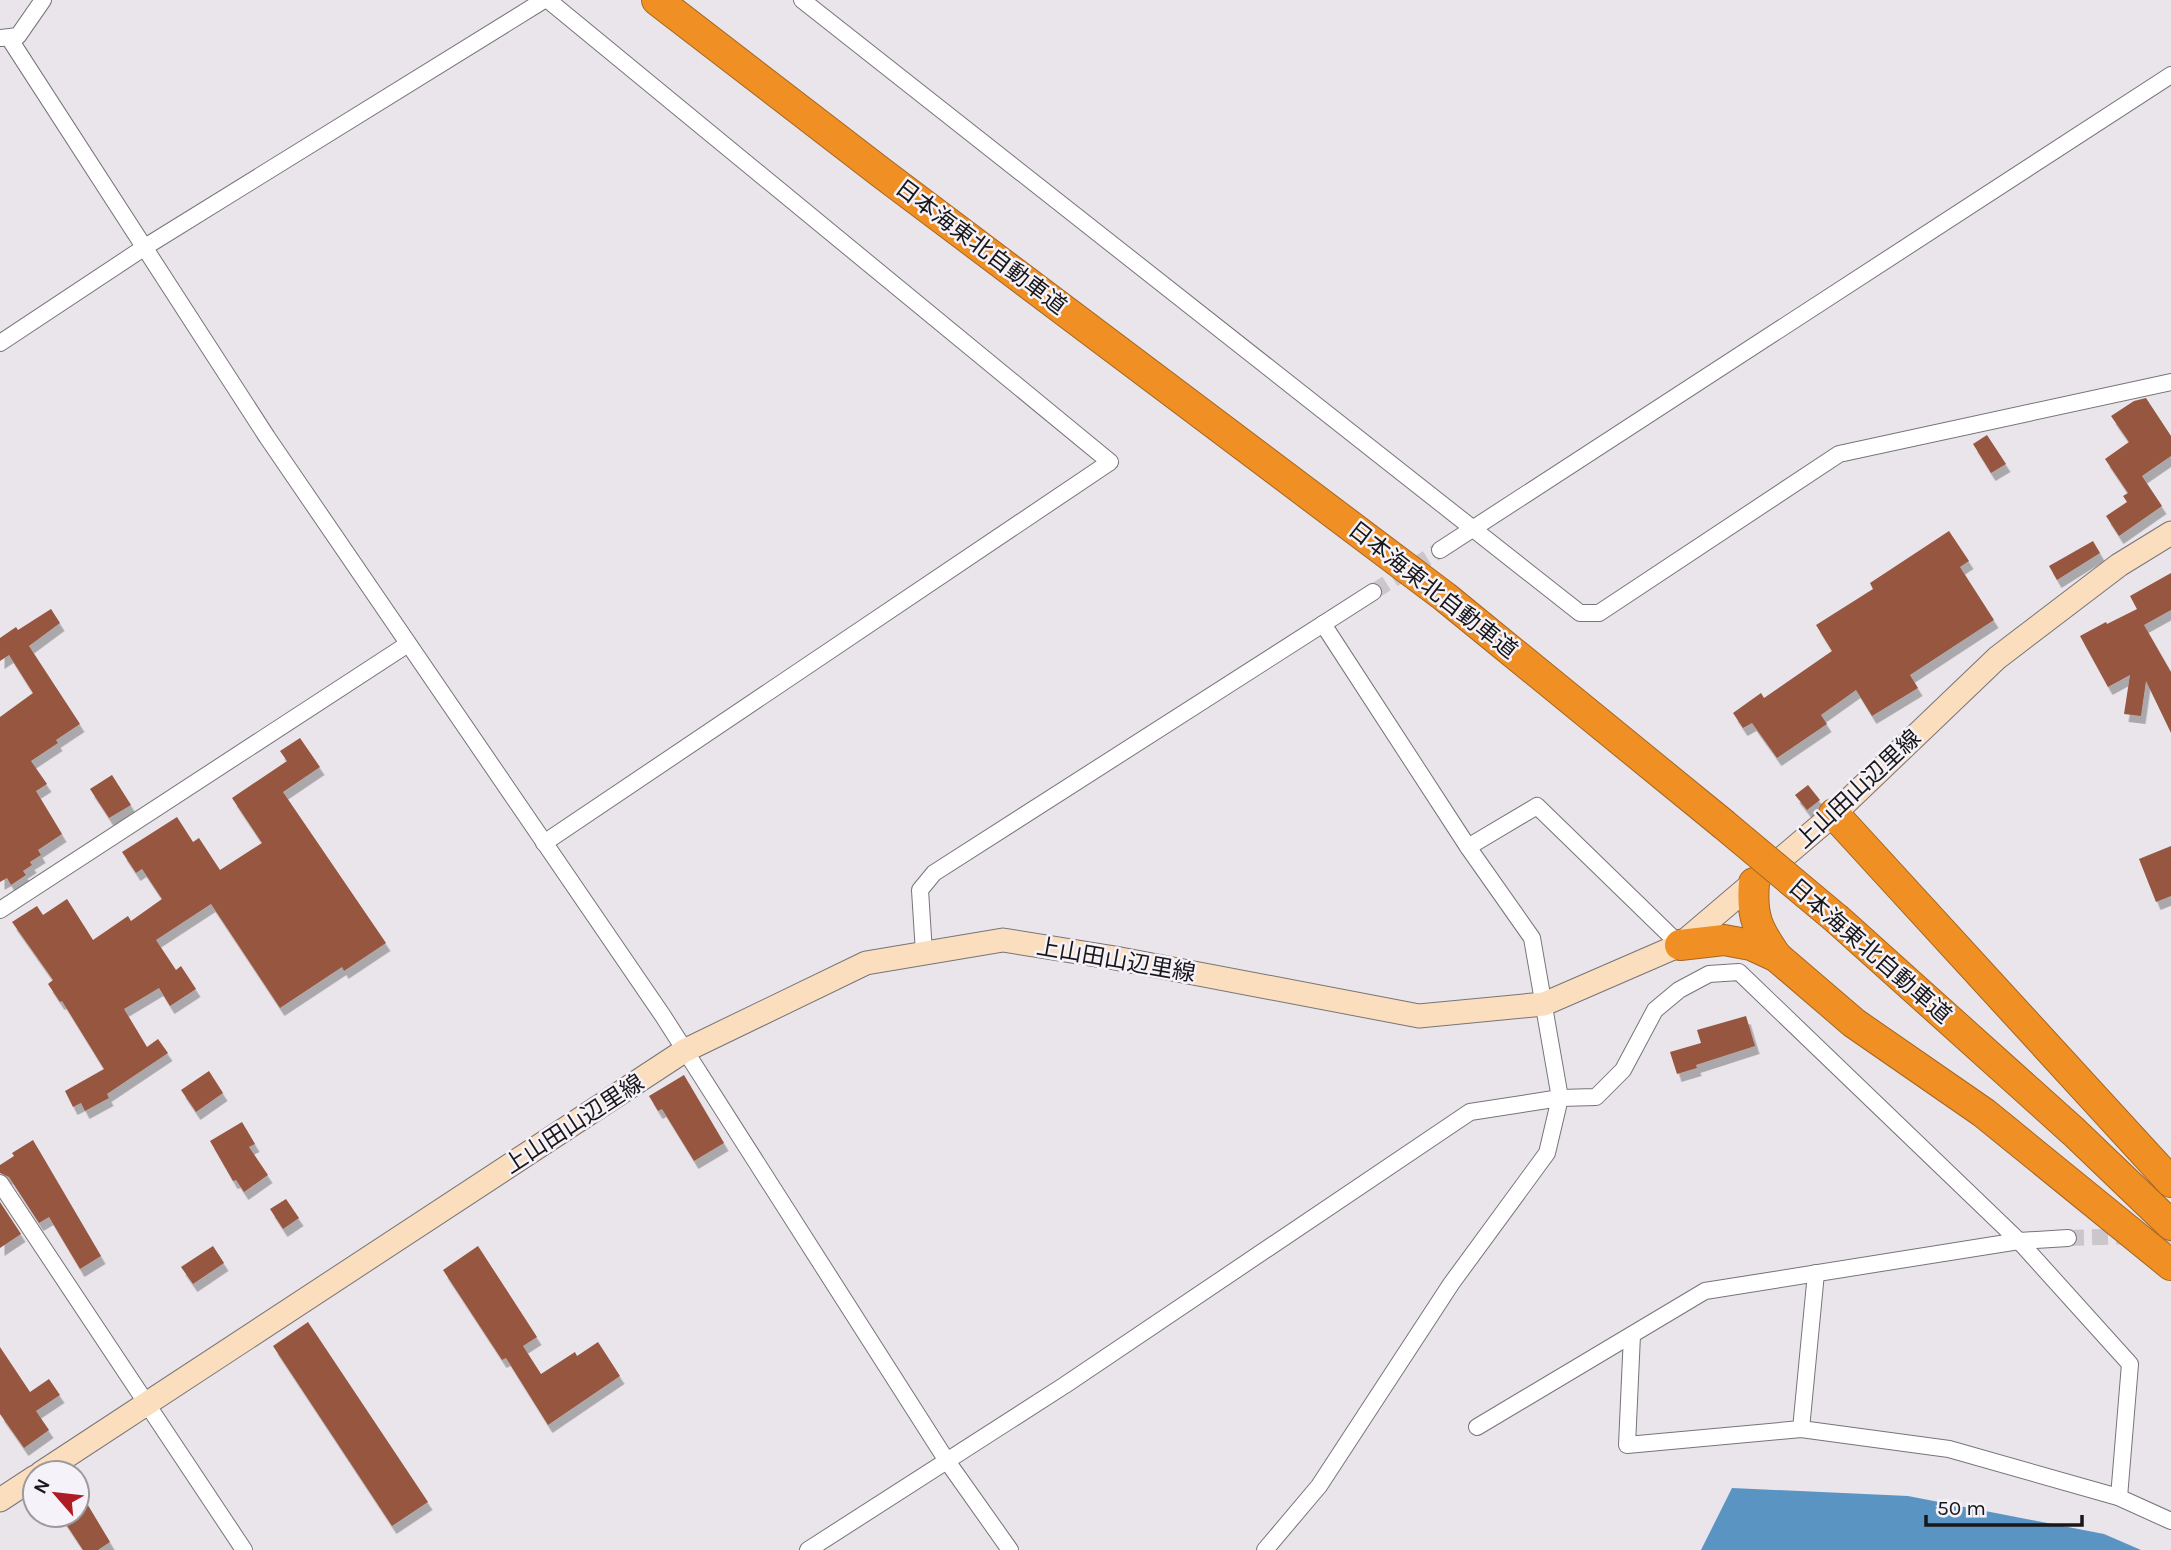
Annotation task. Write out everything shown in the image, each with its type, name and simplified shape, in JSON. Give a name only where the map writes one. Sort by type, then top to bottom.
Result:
[{"type":"highway","name":"日本海東北自動車道","points":[[657,0],[883,174],[1445,597],[1838,920],[2074,1132],[2171,1225]]},
{"type":"highway","points":[[1834,814],[2171,1182]]},
{"type":"highway","points":[[1754,883],[1752,906],[1759,932],[1777,957],[1854,1023],[1984,1113],[2171,1265]]},
{"type":"highway","points":[[1680,945],[1724,940],[1751,945],[1777,957]]},
{"type":"main road","name":"上山田山辺里線","points":[[62,1459],[684,1051],[866,962],[1003,940],[1115,958],[1419,1016],[1544,1004],[1680,945],[1834,814],[1997,658],[2119,565],[2171,533]]},
{"type":"main road","points":[[0,1500],[21,1486]]},
{"type":"street","points":[[43,0],[18,36],[4,38],[145,247],[267,436],[663,1016],[947,1461],[1010,1550]]},
{"type":"street","points":[[0,343],[145,247],[546,0],[1110,462],[544,844]]},
{"type":"street","points":[[802,0],[1580,613],[1599,613],[1839,454],[2171,382]]},
{"type":"street","points":[[1440,550],[2171,75]]},
{"type":"street","points":[[924,953],[920,890],[934,873],[1373,592]]},
{"type":"street","points":[[1265,1550],[1319,1486],[1451,1284],[1547,1153],[1560,1098],[1532,938],[1468,847],[1323,624]]},
{"type":"street","points":[[0,910],[408,644]]},
{"type":"street","points":[[1468,847],[1537,806],[1680,945]]},
{"type":"street","points":[[808,1550],[1065,1385],[1470,1112],[1560,1098],[1596,1097],[1623,1070],[1655,1010],[1679,990],[1709,974],[1739,972],[2020,1241],[2130,1364],[2119,1497]]},
{"type":"street","points":[[0,1183],[145,1405],[244,1550]]},
{"type":"street","points":[[1478,1427],[1705,1291],[2020,1241],[2068,1238]]},
{"type":"street","points":[[1801,1429],[1816,1273]]},
{"type":"street","points":[[1632,1335],[1627,1445],[1801,1429],[1949,1448],[2119,1497],[2171,1521]]},
{"type":"water","points":[[1732,1488],[1908,1496],[2104,1534],[2141,1550],[1701,1550]]},
{"type":"building","points":[[2146,398],[2171,436],[2171,456],[2142,476],[2162,506],[2119,536],[2106,516],[2127,502],[2123,496],[2128,493],[2105,459],[2129,442],[2111,416],[2134,401]]},
{"type":"building","points":[[1987,435],[2006,464],[1991,473],[1973,444]]},
{"type":"building","points":[[1949,531],[1969,561],[1960,567],[1994,620],[1910,675],[1918,688],[1872,716],[1856,690],[1821,715],[1827,724],[1777,758],[1752,723],[1743,728],[1733,713],[1761,693],[1764,698],[1832,651],[1816,625],[1873,589],[1870,583]]},
{"type":"building","points":[[2093,541],[2100,553],[2057,580],[2049,566]]},
{"type":"building","points":[[2171,573],[2171,610],[2144,625],[2171,672],[2171,733],[2146,681],[2141,716],[2124,714],[2130,675],[2108,687],[2080,636],[2137,609],[2130,596]]},
{"type":"building","points":[[51,609],[60,623],[29,646],[80,724],[31,761],[47,784],[36,791],[62,834],[38,850],[41,855],[23,871],[26,875],[11,885],[7,878],[0,882],[0,717],[33,693],[9,655],[0,661],[0,638]]},
{"type":"building","points":[[300,738],[320,767],[283,792],[386,943],[344,971],[342,967],[280,1008],[211,904],[156,940],[176,970],[181,966],[196,989],[170,1006],[159,988],[124,1009],[147,1047],[158,1039],[168,1053],[107,1094],[109,1098],[85,1111],[81,1103],[73,1107],[65,1091],[104,1069],[62,1001],[60,1002],[48,984],[53,980],[12,922],[37,906],[43,915],[67,899],[93,940],[128,916],[131,921],[162,899],[142,869],[136,873],[122,852],[177,817],[193,842],[199,838],[220,870],[262,843],[232,798],[287,761],[280,751]]},
{"type":"building","points":[[112,775],[131,805],[109,818],[90,789]]},
{"type":"building","points":[[1808,785],[1820,800],[1807,810],[1795,795]]},
{"type":"building","points":[[2171,846],[2171,896],[2156,902],[2139,859]]},
{"type":"building","points":[[1746,1016],[1755,1046],[1677,1074],[1670,1052],[1701,1043],[1697,1030]]},
{"type":"building","points":[[209,1071],[223,1093],[196,1112],[181,1090]]},
{"type":"building","points":[[684,1075],[724,1143],[694,1161],[662,1109],[658,1111],[649,1096]]},
{"type":"building","points":[[242,1122],[255,1144],[249,1147],[268,1175],[244,1192],[236,1180],[233,1181],[210,1141]]},
{"type":"building","points":[[33,1140],[101,1256],[80,1269],[49,1217],[39,1223],[9,1177],[0,1173],[0,1165],[14,1156],[12,1153]]},
{"type":"building","points":[[286,1199],[299,1218],[283,1229],[270,1209]]},
{"type":"building","points":[[0,1202],[21,1234],[0,1248]]},
{"type":"building","points":[[213,1246],[224,1263],[193,1284],[181,1267]]},
{"type":"building","points":[[478,1246],[537,1337],[523,1346],[541,1374],[575,1352],[577,1356],[598,1342],[620,1376],[548,1425],[506,1358],[502,1360],[443,1270]]},
{"type":"building","points":[[308,1322],[428,1502],[392,1526],[273,1346]]},
{"type":"building","points":[[0,1347],[30,1392],[49,1379],[60,1395],[36,1411],[49,1430],[24,1448],[0,1414]]},
{"type":"building","points":[[91,1510],[110,1542],[98,1550],[83,1550],[69,1529],[91,1529]]},
{"type":"tunnel","points":[[1373,592],[1440,550]]},
{"type":"tunnel","points":[[2068,1238],[2171,1235]]}]
